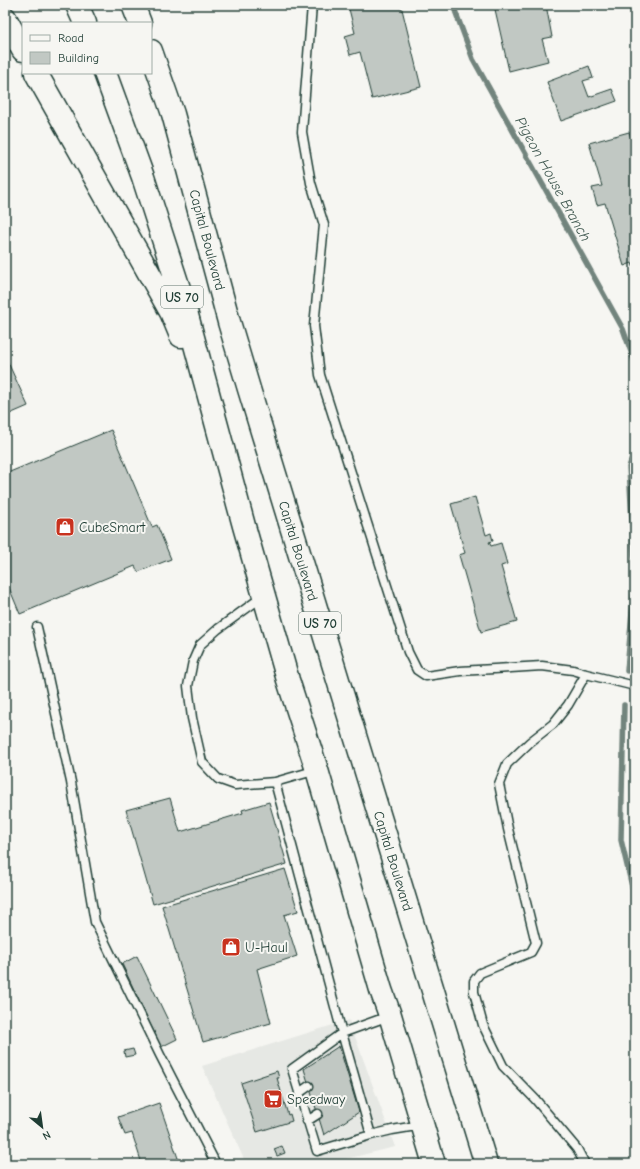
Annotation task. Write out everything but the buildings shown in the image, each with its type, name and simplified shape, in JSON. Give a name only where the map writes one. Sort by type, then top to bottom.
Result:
[{"type":"main road","points":[[77,5],[85,22]]},
{"type":"main road","points":[[133,5],[140,22]]},
{"type":"main road","points":[[5,18],[22,48]]},
{"type":"main road","name":"Capital Boulevard","points":[[152,54],[173,114],[229,322],[249,389],[486,1164]]},
{"type":"main road","points":[[37,74],[171,312],[218,429],[225,455]]},
{"type":"main road","name":"US 70","points":[[105,74],[184,304],[288,680],[317,770],[381,990],[434,1164]]},
{"type":"lane","points":[[312,5],[302,132],[311,183],[324,225],[314,326],[320,376],[408,652],[417,670],[426,676],[460,671],[542,666],[573,670],[635,686]]},
{"type":"lane","points":[[265,595],[218,629],[200,645],[193,662],[188,686],[192,718],[202,762],[218,779],[235,785],[274,782],[317,770]]},
{"type":"lane","points":[[37,628],[72,782],[95,922],[216,1164]]},
{"type":"lane","points":[[586,674],[568,705],[553,724],[506,764],[499,784],[508,829],[536,943],[531,952],[480,973],[474,981],[474,992],[483,1025],[503,1066],[535,1099],[577,1149],[586,1164]]},
{"type":"lane","points":[[274,782],[342,1033],[347,1061],[372,1135]]},
{"type":"lane","points":[[390,1016],[342,1033],[292,1069],[316,1151],[392,1130],[423,1125]]},
{"type":"lane","points":[[299,1093],[309,1086]]},
{"type":"lane","points":[[307,1121],[318,1114]]},
{"type":"shaded area","points":[[349,1020],[395,1147],[325,1164],[246,1164],[202,1066]]},
{"type":"waterway","name":"Pigeon House Branch","points":[[453,5],[473,59],[623,329],[635,363]]},
{"type":"waterway","name":"Pigeon House Branch","points":[[627,671],[635,576],[629,467],[635,449]]},
{"type":"waterway","name":"Pigeon House Branch","points":[[624,705],[621,840],[635,899]]},
{"type":"place","name":"CubeSmart","points":[[65,527]]},
{"type":"place","name":"U-Haul","points":[[231,947]]},
{"type":"place","name":"Speedway","points":[[273,1099]]}]
